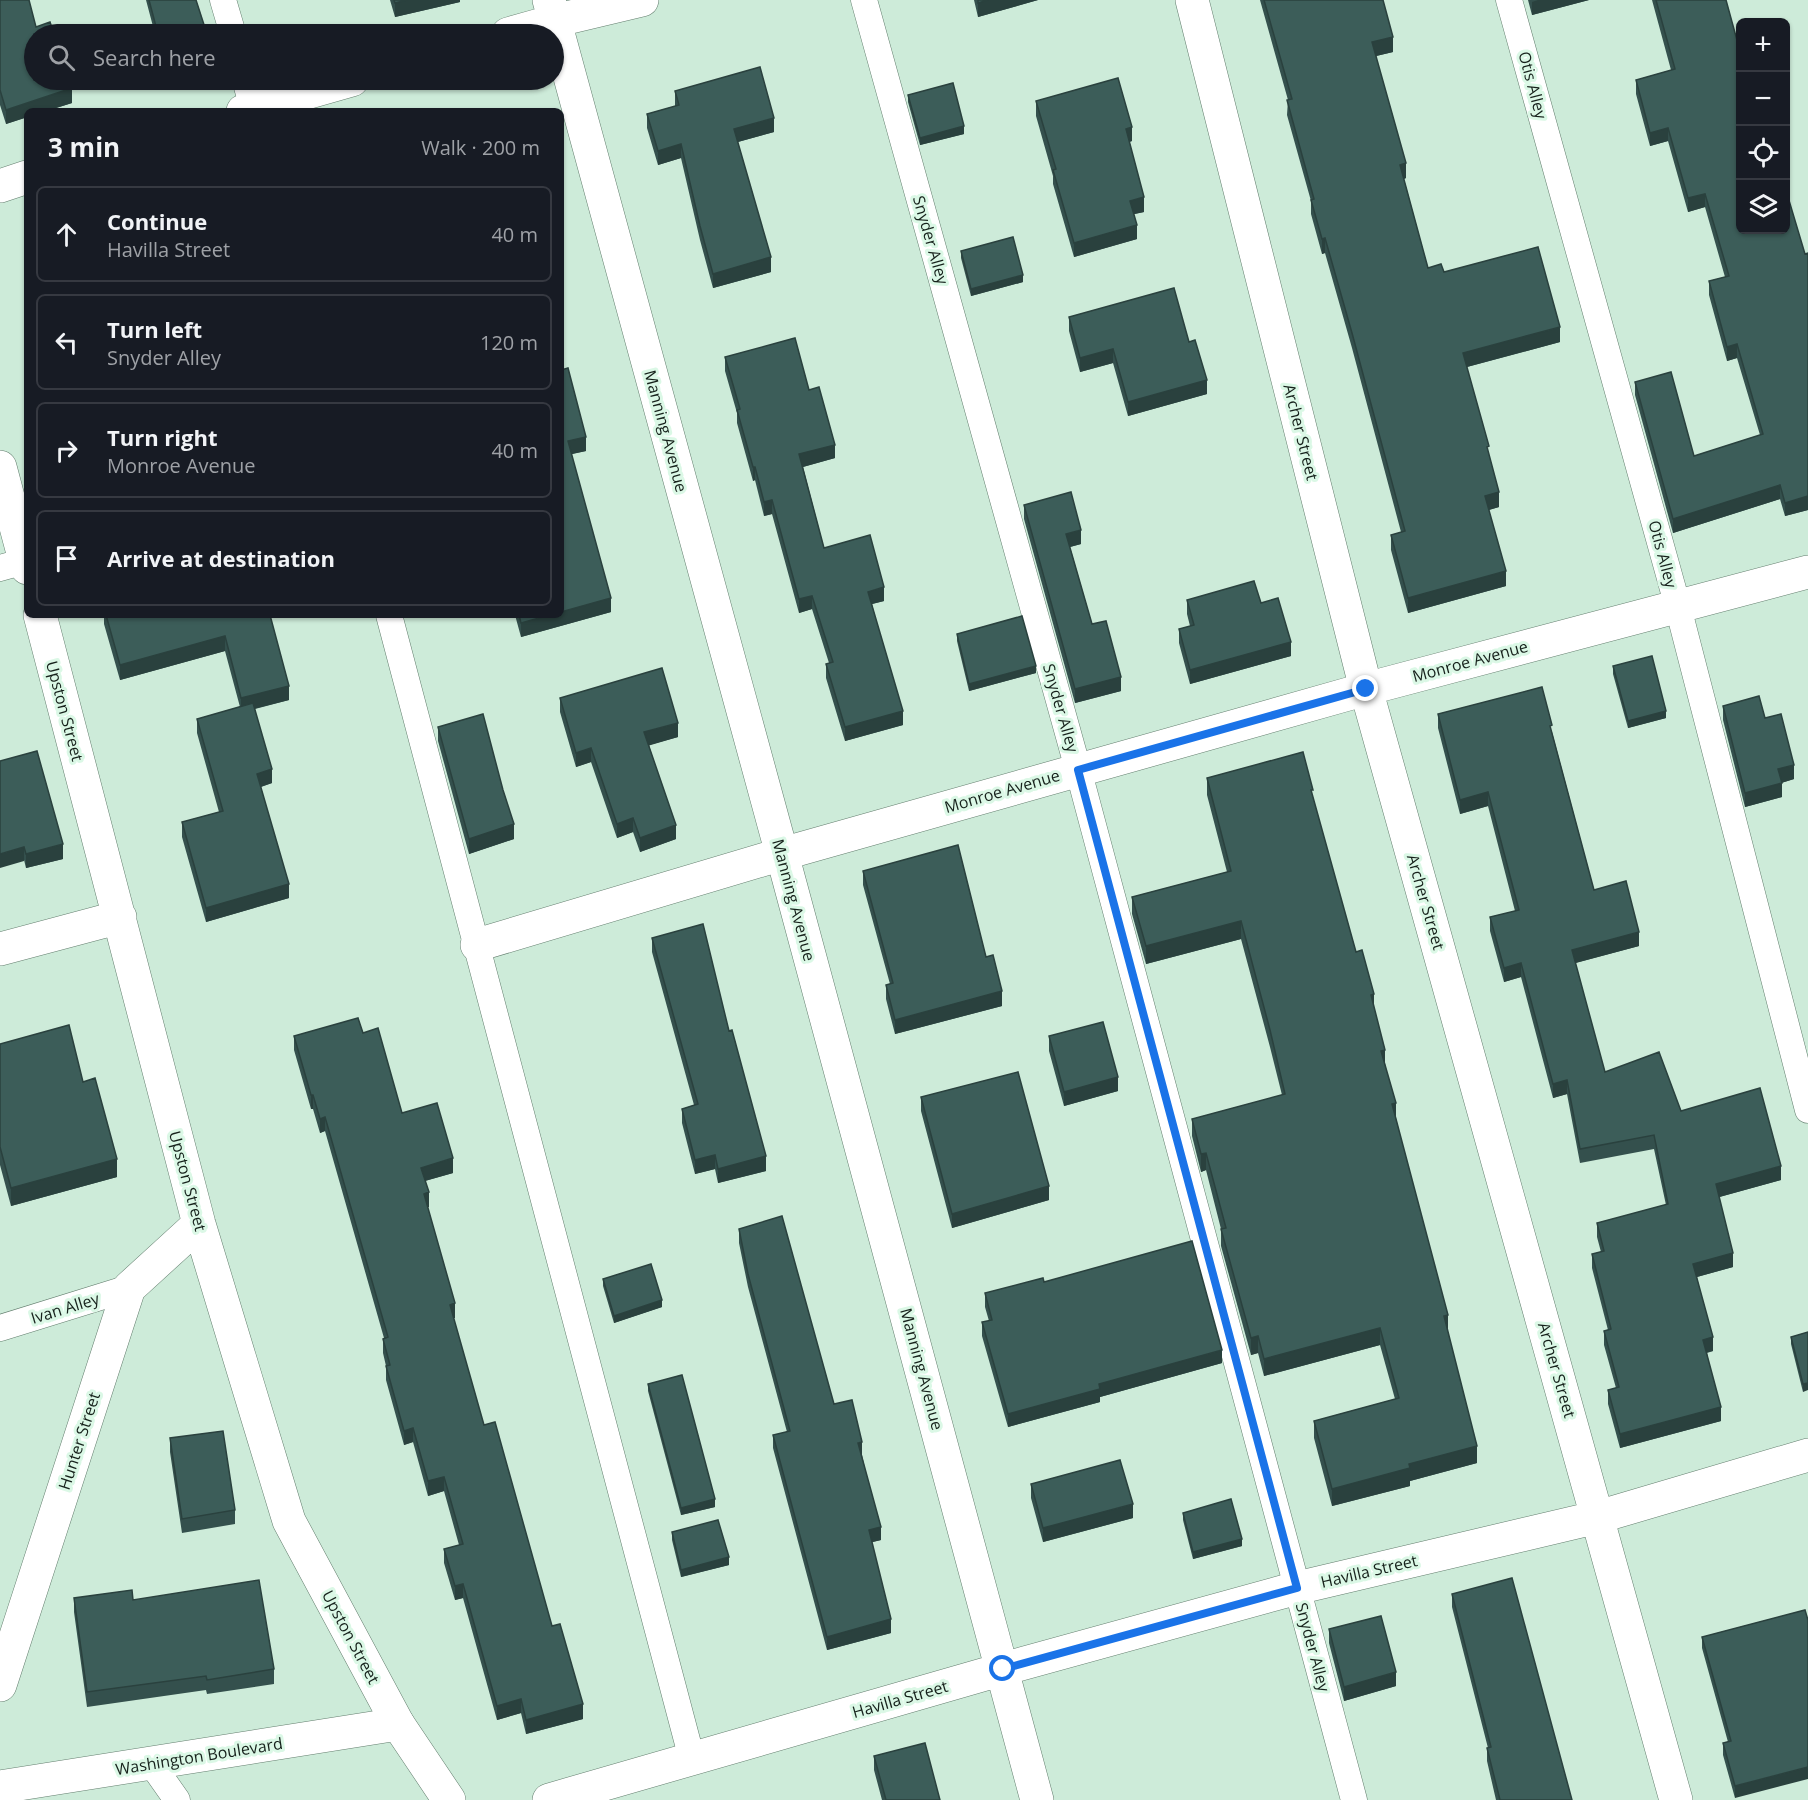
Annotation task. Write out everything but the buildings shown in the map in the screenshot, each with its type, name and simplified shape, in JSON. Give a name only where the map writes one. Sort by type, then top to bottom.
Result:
[{"type":"street","points":[[527,24],[551,11],[642,0]]},
{"type":"street","name":"Archer Street","points":[[1191,0],[1366,689],[1676,1800]]},
{"type":"street","name":"Manning Avenue","points":[[564,58],[782,854],[1037,1800]]},
{"type":"street","points":[[249,102],[305,90]]},
{"type":"street","points":[[0,186],[24,178]]},
{"type":"street","points":[[0,467],[17,566]]},
{"type":"street","name":"Monroe Avenue","points":[[477,945],[782,854],[1366,689],[1808,573]]},
{"type":"street","name":"Upston Street","points":[[40,618],[199,1224],[289,1521],[399,1724],[449,1800]]},
{"type":"street","points":[[0,949],[120,917]]},
{"type":"street","name":"Hunter Street","points":[[0,1685],[129,1288],[199,1224]]},
{"type":"street","name":"Havilla Street","points":[[549,1800],[1003,1669],[1297,1588],[1598,1517],[1808,1455]]},
{"type":"street","name":"Washington Boulevard","points":[[0,1787],[399,1724]]},
{"type":"lane","points":[[223,0],[230,24]]},
{"type":"lane","name":"Snyder Alley","points":[[864,0],[1078,770],[1354,1800]]},
{"type":"lane","name":"Otis Alley","points":[[1509,0],[1678,607],[1808,1110]]},
{"type":"lane","points":[[389,618],[692,1759]]},
{"type":"lane","name":"Ivan Alley","points":[[0,1328],[129,1288]]},
{"type":"lane","points":[[152,1763],[177,1800]]},
{"type":"route","points":[[1003,1669],[1297,1588],[1078,770],[1366,689]]}]
